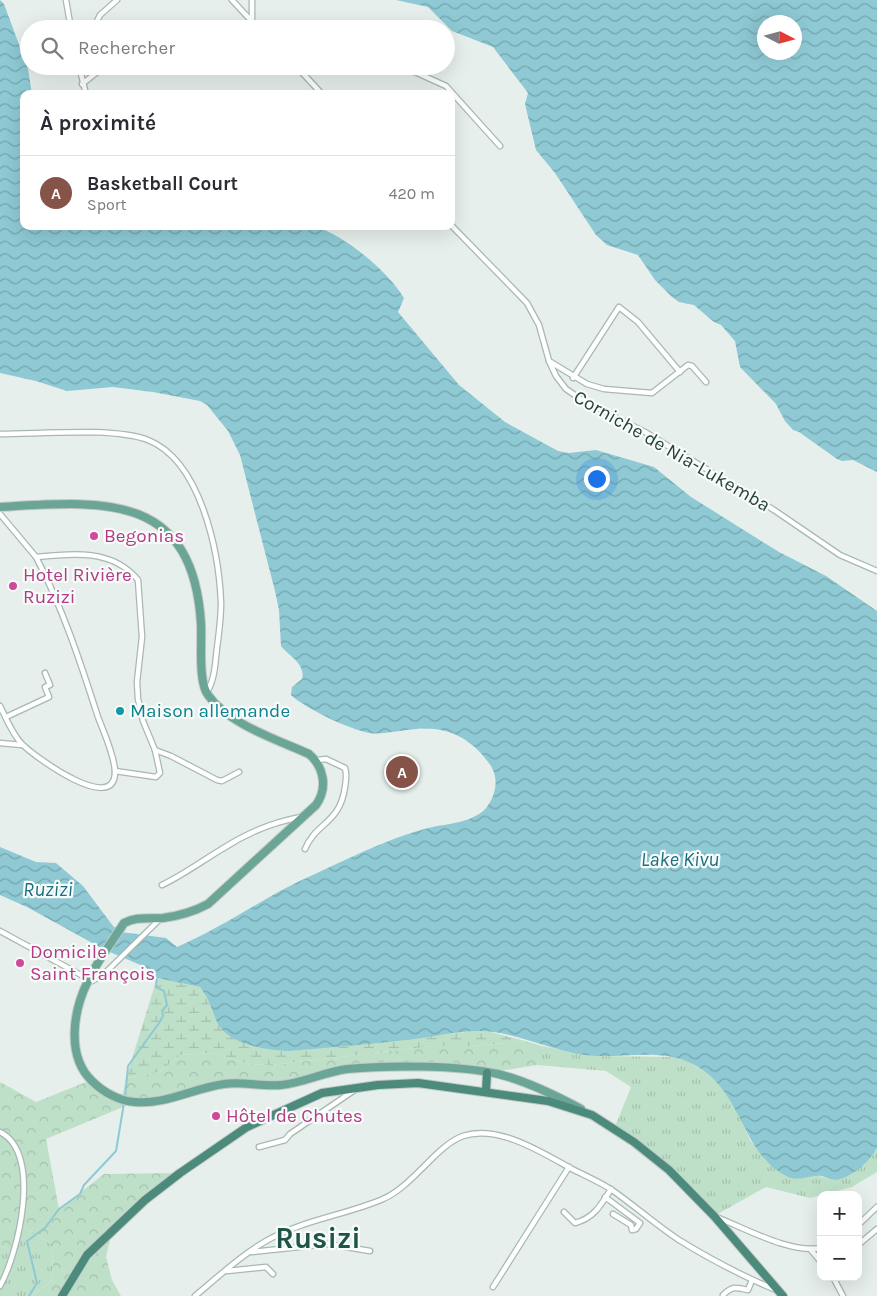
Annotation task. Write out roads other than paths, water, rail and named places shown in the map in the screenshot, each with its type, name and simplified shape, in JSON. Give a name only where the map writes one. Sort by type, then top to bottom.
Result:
[{"type":"highway","points":[[486,1091],[487,1073]]},
{"type":"highway","points":[[62,1296],[88,1255],[145,1200],[180,1172],[248,1127],[322,1093],[359,1087],[418,1084],[486,1091],[548,1101],[592,1116],[634,1142],[669,1170],[714,1216],[780,1293]]},
{"type":"main road","points":[[0,507],[104,505],[137,512],[158,525],[180,549],[193,577],[200,618],[202,674],[206,693],[216,705],[235,718],[309,754],[316,760],[323,774],[320,799],[305,816],[208,904],[199,909],[161,918],[134,918],[124,923],[88,981],[76,1018],[75,1048],[79,1062],[87,1076],[99,1088],[122,1099],[135,1102],[158,1101],[226,1083],[282,1085],[346,1069],[425,1068],[498,1074],[546,1091],[592,1116]]},
{"type":"street","points":[[66,0],[69,20]]},
{"type":"street","points":[[98,20],[100,15],[117,0]]},
{"type":"street","points":[[232,0],[251,20]]},
{"type":"street","points":[[252,0],[252,20]]},
{"type":"street","points":[[80,75],[84,90]]},
{"type":"street","points":[[82,84],[94,75]]},
{"type":"street","points":[[304,75],[318,90]]},
{"type":"street","points":[[422,75],[446,86],[450,90]]},
{"type":"street","points":[[455,96],[500,146]]},
{"type":"street","name":"Corniche de Nia-Lukemba","points":[[455,229],[527,303],[539,325],[548,361],[566,389],[582,400],[645,432],[774,510],[840,555],[877,571]]},
{"type":"street","points":[[573,378],[618,307],[638,322],[680,372]]},
{"type":"street","points":[[548,361],[573,378],[604,389],[646,394],[656,392],[685,366],[692,366],[706,382]]},
{"type":"street","points":[[0,434],[113,433],[133,436],[162,447],[179,464],[192,482],[201,504],[219,584],[220,620],[214,676],[206,693]]},
{"type":"street","points":[[0,514],[36,557],[55,597],[115,771],[113,781],[108,787],[98,788],[78,782],[22,745],[0,706]]},
{"type":"street","points":[[36,557],[67,554],[100,556],[120,562],[138,580],[142,638],[137,687],[142,721],[155,750],[160,775],[156,777],[115,771]]},
{"type":"street","points":[[6,717],[49,697],[45,687],[50,685],[45,673]]},
{"type":"street","points":[[0,743],[22,745]]},
{"type":"street","points":[[155,750],[218,780],[222,781],[239,772]]},
{"type":"street","points":[[305,849],[309,841],[339,810],[345,787],[345,768],[326,759],[316,760]]},
{"type":"street","points":[[162,885],[179,877],[224,847],[288,819],[305,816]]},
{"type":"street","points":[[0,931],[88,981],[95,980],[105,973],[161,918]]},
{"type":"street","points":[[259,1147],[286,1140],[306,1123],[359,1087]]},
{"type":"street","points":[[0,1132],[12,1143],[19,1156],[23,1194],[21,1225],[13,1253],[0,1286]]},
{"type":"street","points":[[194,1296],[267,1240],[288,1231],[384,1199],[403,1187],[452,1142],[463,1136],[477,1134],[499,1136],[525,1144],[611,1189],[678,1239],[752,1280],[780,1293]]},
{"type":"street","points":[[493,1287],[568,1167]]},
{"type":"street","points":[[564,1212],[575,1223],[586,1220],[597,1211],[611,1189]]},
{"type":"street","points":[[605,1197],[640,1223],[636,1229],[632,1230],[631,1225],[613,1214]]},
{"type":"street","points":[[862,1221],[877,1207]]},
{"type":"street","points":[[714,1216],[787,1245],[810,1250],[817,1254]]},
{"type":"street","points":[[862,1242],[877,1229]]},
{"type":"street","points":[[250,1252],[328,1244],[370,1251]]},
{"type":"street","points":[[810,1250],[817,1249]]},
{"type":"street","points":[[226,1271],[266,1267],[273,1274]]},
{"type":"street","points":[[744,1296],[752,1280]]},
{"type":"street","points":[[836,1281],[843,1296]]},
{"type":"street","points":[[723,1295],[730,1288],[738,1286],[748,1290]]},
{"type":"water","name":"Lake Kivu","points":[[0,0],[4,4],[20,47],[20,75],[29,75],[31,90],[20,90],[20,230],[327,231],[352,246],[388,277],[404,298],[398,312],[459,385],[505,422],[558,451],[569,453],[596,450],[654,467],[691,497],[779,552],[826,576],[877,611],[877,1148],[871,1157],[856,1171],[837,1180],[822,1176],[796,1179],[788,1177],[771,1166],[759,1152],[720,1086],[705,1072],[686,1061],[665,1056],[596,1056],[568,1052],[513,1036],[485,1031],[458,1032],[399,1041],[290,1051],[249,1045],[230,1036],[223,1030],[217,1022],[208,999],[200,987],[157,978],[154,973],[143,966],[105,950],[27,907],[0,895],[0,847],[36,862],[56,863],[83,886],[113,926],[121,932],[166,938],[177,947],[217,927],[289,886],[366,851],[416,831],[457,823],[476,816],[486,808],[492,798],[496,782],[491,766],[483,755],[465,739],[455,734],[432,729],[369,733],[328,718],[291,695],[292,687],[302,679],[302,669],[281,646],[279,610],[275,591],[240,455],[228,431],[207,405],[200,401],[153,392],[113,387],[67,391],[36,381],[0,373]]},
{"type":"water","points":[[396,0],[877,0],[877,472],[853,460],[842,461],[837,459],[799,432],[793,430],[785,421],[776,404],[740,367],[735,341],[721,325],[714,322],[694,305],[679,302],[672,297],[655,280],[638,255],[607,245],[596,235],[555,173],[536,150],[525,104],[528,93],[493,47],[455,32],[455,20],[441,20],[428,7]]},
{"type":"waterway","points":[[125,1098],[128,1066],[159,1023],[163,1016],[162,1011],[167,1005],[164,991],[156,987],[157,976]]},
{"type":"waterway","points":[[29,1296],[37,1283],[27,1241],[45,1228],[59,1209],[80,1194],[84,1185],[116,1151],[124,1103]]},
{"type":"place","name":"Begonias","points":[[94,536]]},
{"type":"place","name":"Hotel Rivière Ruzizi","points":[[13,586]]},
{"type":"place","name":"Maison allemande","points":[[120,711]]},
{"type":"place","name":"Basketball Court","points":[[402,772]]},
{"type":"place","name":"Domicile Saint François","points":[[20,963]]},
{"type":"place","name":"Hôtel de Chutes","points":[[216,1116]]},
{"type":"district","name":"Rusizi","points":[[318,1238]]},
{"type":"water label","name":"Ruzizi","points":[[48,889]]}]
